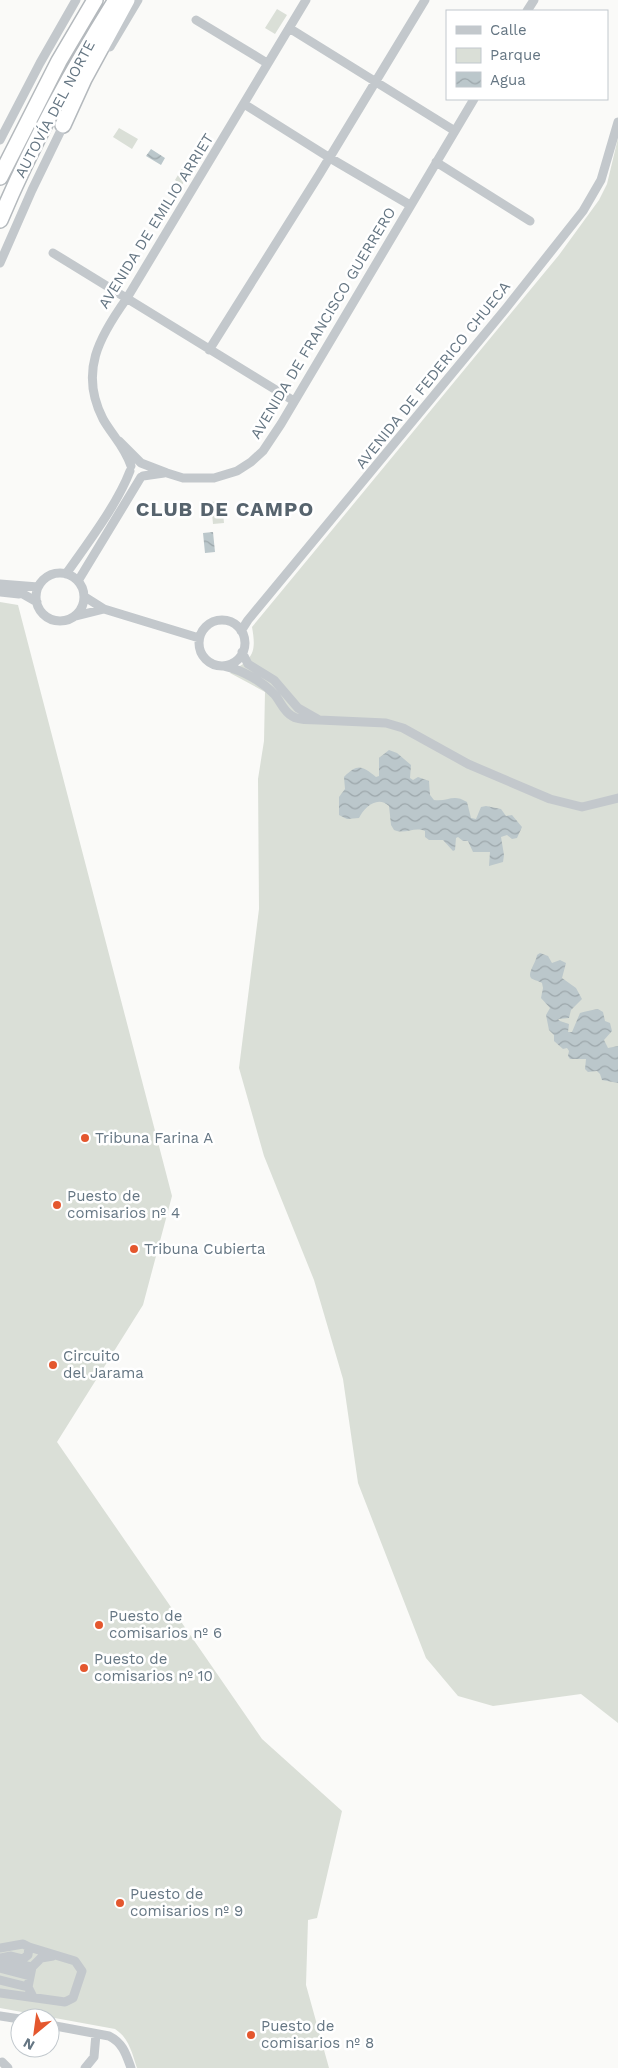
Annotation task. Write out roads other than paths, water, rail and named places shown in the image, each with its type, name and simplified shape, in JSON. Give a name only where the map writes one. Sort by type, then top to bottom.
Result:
[{"type":"highway","name":"AUTOVÍA DEL NORTE","points":[[0,177],[59,61],[95,0]]},
{"type":"highway","name":"AUTOVÍA DEL NORTE","points":[[0,220],[14,186],[54,107],[116,0]]},
{"type":"highway","points":[[63,125],[84,79],[127,0]]},
{"type":"street","points":[[0,140],[40,63],[76,0]]},
{"type":"street","points":[[0,263],[63,125],[138,0]]},
{"type":"street","name":"AVENIDA DE EMILIO ARRIET","points":[[130,468],[127,454],[104,420],[97,404],[92,384],[92,365],[98,347],[112,318],[127,298],[306,0]]},
{"type":"street","points":[[209,350],[330,158],[425,0]]},
{"type":"street","points":[[196,20],[267,63]]},
{"type":"street","points":[[289,28],[455,131]]},
{"type":"street","name":"AVENIDA DE FRANCISCO GUERRERO","points":[[142,477],[167,473],[183,478],[214,478],[237,471],[263,451],[473,100]]},
{"type":"street","points":[[244,104],[410,205]]},
{"type":"street","name":"AVENIDA DE FEDERICO CHUECA","points":[[241,631],[254,612],[507,307],[583,211],[601,180],[618,122]]},
{"type":"street","points":[[436,162],[530,221]]},
{"type":"street","points":[[53,253],[294,401]]},
{"type":"street","points":[[78,581],[142,477],[145,469],[141,462],[119,441]]},
{"type":"street","points":[[66,574],[120,491],[130,468],[136,462],[141,462],[167,473]]},
{"type":"street","points":[[130,468],[133,476],[142,477]]},
{"type":"street","points":[[0,592],[38,587],[50,575],[66,574],[78,581],[85,597],[104,609],[199,638]]},
{"type":"street","points":[[0,578],[24,590],[37,602],[43,614],[49,618],[62,621],[86,612],[104,609]]},
{"type":"street","points":[[4,585],[24,590]]},
{"type":"street","points":[[37,602],[38,587]]},
{"type":"street","points":[[74,618],[80,612],[85,597]]},
{"type":"street","points":[[224,666],[236,661],[244,647],[241,631],[232,622],[218,620],[203,630],[199,638],[199,646],[205,658],[215,665],[237,669],[259,682],[274,694],[288,712],[296,718],[386,723],[403,728],[468,764],[550,799],[582,807],[618,798]]},
{"type":"street","points":[[242,652],[248,664],[274,680],[298,708],[319,720]]},
{"type":"street","points":[[288,712],[290,707],[298,708]]},
{"type":"street","points":[[0,1948],[23,1944],[75,1961],[82,1971],[73,1998],[65,2002],[0,1993]]},
{"type":"street","points":[[0,1959],[11,1956],[23,1959],[28,1955],[29,1947]]},
{"type":"street","points":[[32,1997],[28,1986],[31,1972],[41,1958],[56,1955]]},
{"type":"street","points":[[0,1959],[31,1972]]},
{"type":"street","points":[[0,1968],[31,1972]]},
{"type":"street","points":[[0,1980],[28,1986]]},
{"type":"street","points":[[60,2027],[109,2036],[120,2043],[132,2068]]},
{"type":"street","points":[[85,2068],[94,2057],[96,2034]]},
{"type":"water","points":[[151,149],[165,158],[161,165],[146,156]]},
{"type":"water","points":[[213,532],[215,552],[205,553],[203,533]]},
{"type":"water","points":[[389,750],[397,753],[411,765],[410,778],[413,780],[418,777],[429,781],[430,795],[434,800],[462,799],[467,802],[471,818],[476,819],[481,807],[486,806],[501,809],[506,816],[512,815],[522,827],[517,838],[512,839],[507,835],[501,837],[504,855],[503,862],[489,866],[490,852],[473,852],[468,841],[463,841],[458,837],[456,838],[455,850],[453,851],[443,840],[429,840],[425,837],[425,831],[417,829],[402,832],[394,830],[391,825],[389,806],[385,803],[376,802],[368,806],[359,818],[347,819],[339,815],[339,797],[345,789],[344,777],[357,768],[363,768],[376,777],[379,776],[379,758]]},
{"type":"water","points":[[540,953],[548,956],[552,963],[560,960],[566,963],[562,978],[576,988],[582,999],[571,1010],[569,1018],[558,1019],[569,1024],[568,1032],[572,1032],[580,1013],[598,1009],[603,1012],[605,1021],[610,1023],[612,1031],[604,1040],[608,1048],[618,1046],[618,1083],[602,1080],[597,1071],[588,1072],[585,1069],[586,1059],[570,1059],[567,1048],[563,1049],[554,1041],[554,1035],[549,1030],[546,1015],[550,1008],[541,998],[542,983],[532,979],[530,976],[537,955]]},
{"type":"place","name":"Tribuna Farina A","points":[[85,1138]]},
{"type":"place","name":"Puesto de comisarios nº 4","points":[[57,1205]]},
{"type":"place","name":"Tribuna Cubierta","points":[[134,1249]]},
{"type":"place","name":"Circuito del Jarama","points":[[53,1365]]},
{"type":"place","name":"Puesto de comisarios nº 6","points":[[99,1625]]},
{"type":"place","name":"Puesto de comisarios nº 10","points":[[84,1668]]},
{"type":"place","name":"Puesto de comisarios nº 9","points":[[120,1903]]},
{"type":"place","name":"Puesto de comisarios nº 8","points":[[251,2035]]},
{"type":"district","name":"CLUB DE CAMPO","points":[[225,509]]}]
